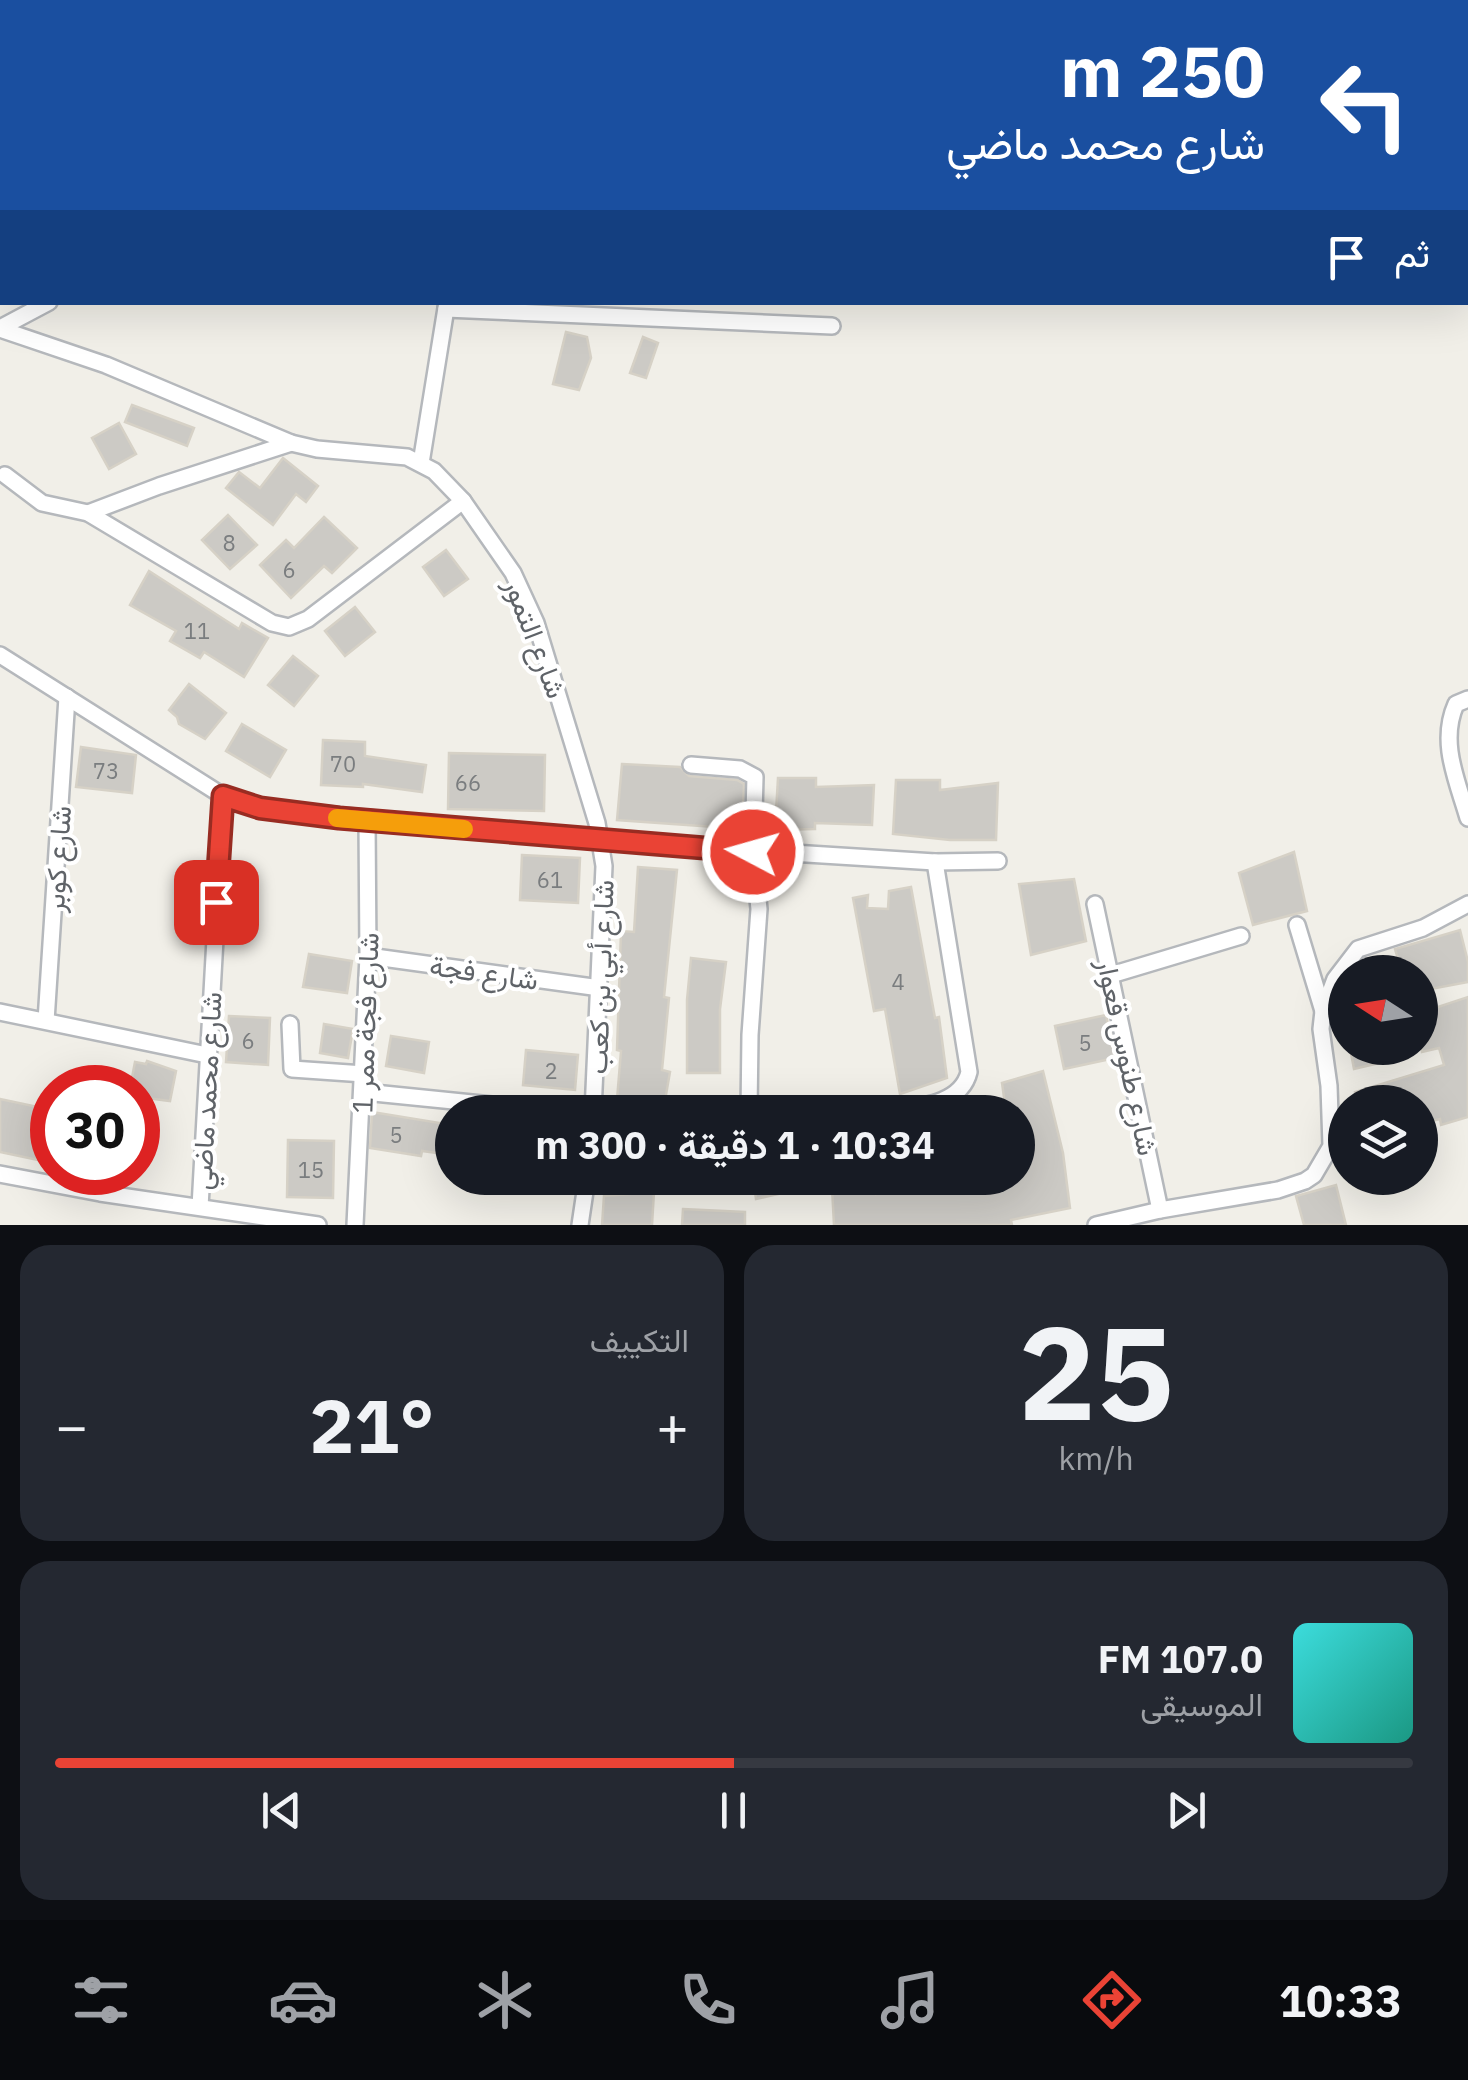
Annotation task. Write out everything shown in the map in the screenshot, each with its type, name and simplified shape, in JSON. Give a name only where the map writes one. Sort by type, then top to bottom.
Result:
[{"type":"street","points":[[0,328],[43,305]]},
{"type":"street","points":[[0,328],[106,366],[291,443],[317,449],[393,454],[421,462],[446,306],[648,311],[832,326]]},
{"type":"street","points":[[88,513],[291,443]]},
{"type":"street","name":"شارع التمور","points":[[421,462],[462,500],[512,574],[536,623],[601,841]]},
{"type":"street","points":[[5,475],[42,503],[88,513],[272,623],[289,627],[308,619],[462,500]]},
{"type":"street","points":[[0,655],[223,796],[260,808],[366,821],[753,852],[936,862],[998,861]]},
{"type":"street","name":"شارع كوبر","points":[[46,1021],[67,697]]},
{"type":"street","points":[[1468,699],[1456,704],[1447,724],[1450,756],[1468,818]]},
{"type":"street","points":[[691,765],[740,769],[755,777],[753,852],[759,910],[749,1095]]},
{"type":"street","name":"شارع محمد ماضي","points":[[200,1206],[223,796]]},
{"type":"street","name":"شارع فجة ممر 1","points":[[355,1225],[368,956],[366,821]]},
{"type":"street","name":"شارع أبي بن كعب","points":[[594,1095],[604,866],[601,841]]},
{"type":"street","points":[[936,862],[969,1072],[964,1086],[955,1095]]},
{"type":"street","name":"شارع طنوس قعوار","points":[[1095,904],[1160,1210]]},
{"type":"street","points":[[1096,1225],[1278,1190],[1314,1174],[1331,1146],[1329,1086],[1321,1030],[1323,1011],[1335,978],[1353,953],[1423,928],[1468,904]]},
{"type":"street","points":[[1297,925],[1323,1011]]},
{"type":"street","points":[[1111,975],[1241,936]]},
{"type":"street","name":"شارع فجة","points":[[368,956],[600,988]]},
{"type":"street","points":[[0,1012],[207,1055]]},
{"type":"street","points":[[290,1024],[292,1069],[364,1074]]},
{"type":"street","points":[[364,1092],[435,1099]]},
{"type":"street","points":[[0,1174],[318,1225]]},
{"type":"street","points":[[580,1225],[584,1195]]},
{"type":"building","points":[[566,332],[587,337],[591,358],[579,390],[553,384]]},
{"type":"building","points":[[643,337],[658,343],[646,378],[630,373]]},
{"type":"building","points":[[132,405],[194,428],[187,446],[125,422]]},
{"type":"building","points":[[119,423],[136,454],[109,469],[92,438]]},
{"type":"building","points":[[283,458],[318,486],[306,502],[296,494],[273,525],[226,488],[239,472],[260,488]]},
{"type":"building","points":[[228,515],[257,545],[230,569],[202,540]]},
{"type":"building","points":[[324,517],[357,548],[332,573],[324,566],[291,598],[260,565],[286,540],[294,548]]},
{"type":"building","points":[[446,550],[468,579],[444,596],[423,567]]},
{"type":"building","points":[[149,571],[239,629],[242,623],[268,638],[244,677],[204,652],[200,658],[170,641],[176,631],[130,605]]},
{"type":"building","points":[[355,607],[375,632],[345,656],[325,631]]},
{"type":"building","points":[[293,656],[318,676],[294,706],[268,685]]},
{"type":"building","points":[[189,684],[226,713],[205,739],[179,724],[169,710]]},
{"type":"building","points":[[242,724],[286,750],[270,777],[226,751]]},
{"type":"building","points":[[323,740],[365,742],[365,756],[426,765],[422,792],[363,784],[321,785]]},
{"type":"building","points":[[81,747],[136,755],[132,793],[76,787]]},
{"type":"building","points":[[449,753],[545,755],[544,811],[448,809]]},
{"type":"building","points":[[622,764],[680,767],[689,776],[737,780],[744,784],[742,829],[617,820]]},
{"type":"building","points":[[778,778],[816,778],[816,787],[874,785],[872,825],[815,823],[815,829],[775,830]]},
{"type":"building","points":[[896,780],[940,780],[940,790],[998,783],[996,840],[893,834]]},
{"type":"building","points":[[1294,852],[1307,911],[1253,925],[1239,873]]},
{"type":"building","points":[[522,855],[580,858],[578,903],[520,900]]},
{"type":"building","points":[[638,867],[677,870],[664,997],[669,998],[662,1070],[670,1072],[666,1095],[617,1095],[621,931],[634,932]]},
{"type":"building","points":[[1074,879],[1086,941],[1031,955],[1019,884]]},
{"type":"building","points":[[911,887],[935,1018],[939,1017],[947,1078],[900,1094],[885,1009],[874,1011],[853,898],[868,895],[867,908],[888,909],[889,891]]},
{"type":"building","points":[[1460,930],[1468,962],[1468,982],[1438,988],[1438,955],[1397,955],[1395,949]]},
{"type":"building","points":[[309,954],[352,961],[347,993],[303,987]]},
{"type":"building","points":[[691,958],[726,962],[720,1009],[720,1073],[687,1073]]},
{"type":"building","points":[[1468,997],[1468,1117],[1441,1125],[1438,1085],[1378,1085],[1444,1065],[1438,1048],[1438,1007]]},
{"type":"building","points":[[1106,1015],[1115,1058],[1064,1069],[1055,1026]]},
{"type":"building","points":[[229,1016],[270,1018],[268,1065],[226,1062]]},
{"type":"building","points":[[324,1024],[353,1029],[348,1058],[320,1053]]},
{"type":"building","points":[[391,1036],[429,1042],[424,1073],[386,1066]]},
{"type":"building","points":[[526,1050],[578,1055],[575,1090],[523,1085]]},
{"type":"building","points":[[160,1065],[176,1071],[170,1101],[160,1100]]},
{"type":"building","points":[[1043,1071],[1063,1153],[1070,1208],[1011,1220],[1012,1225],[834,1225],[832,1195],[1035,1195],[1035,1095],[1004,1095],[1002,1083]]},
{"type":"building","points":[[0,1099],[30,1105],[30,1158],[0,1152]]},
{"type":"building","points":[[372,1112],[435,1122],[435,1153],[422,1151],[421,1156],[370,1148]]},
{"type":"building","points":[[288,1140],[334,1141],[333,1198],[287,1197]]},
{"type":"building","points":[[1328,1187],[1328,1195],[1338,1195],[1346,1225],[1304,1225],[1296,1196]]},
{"type":"building","points":[[654,1195],[652,1225],[602,1225],[604,1196]]},
{"type":"building","points":[[683,1209],[745,1212],[745,1225],[682,1225]]},
{"type":"slow traffic","points":[[337,818],[464,829]]},
{"type":"route","points":[[216,902],[223,796],[260,808],[339,818],[753,852]]}]
